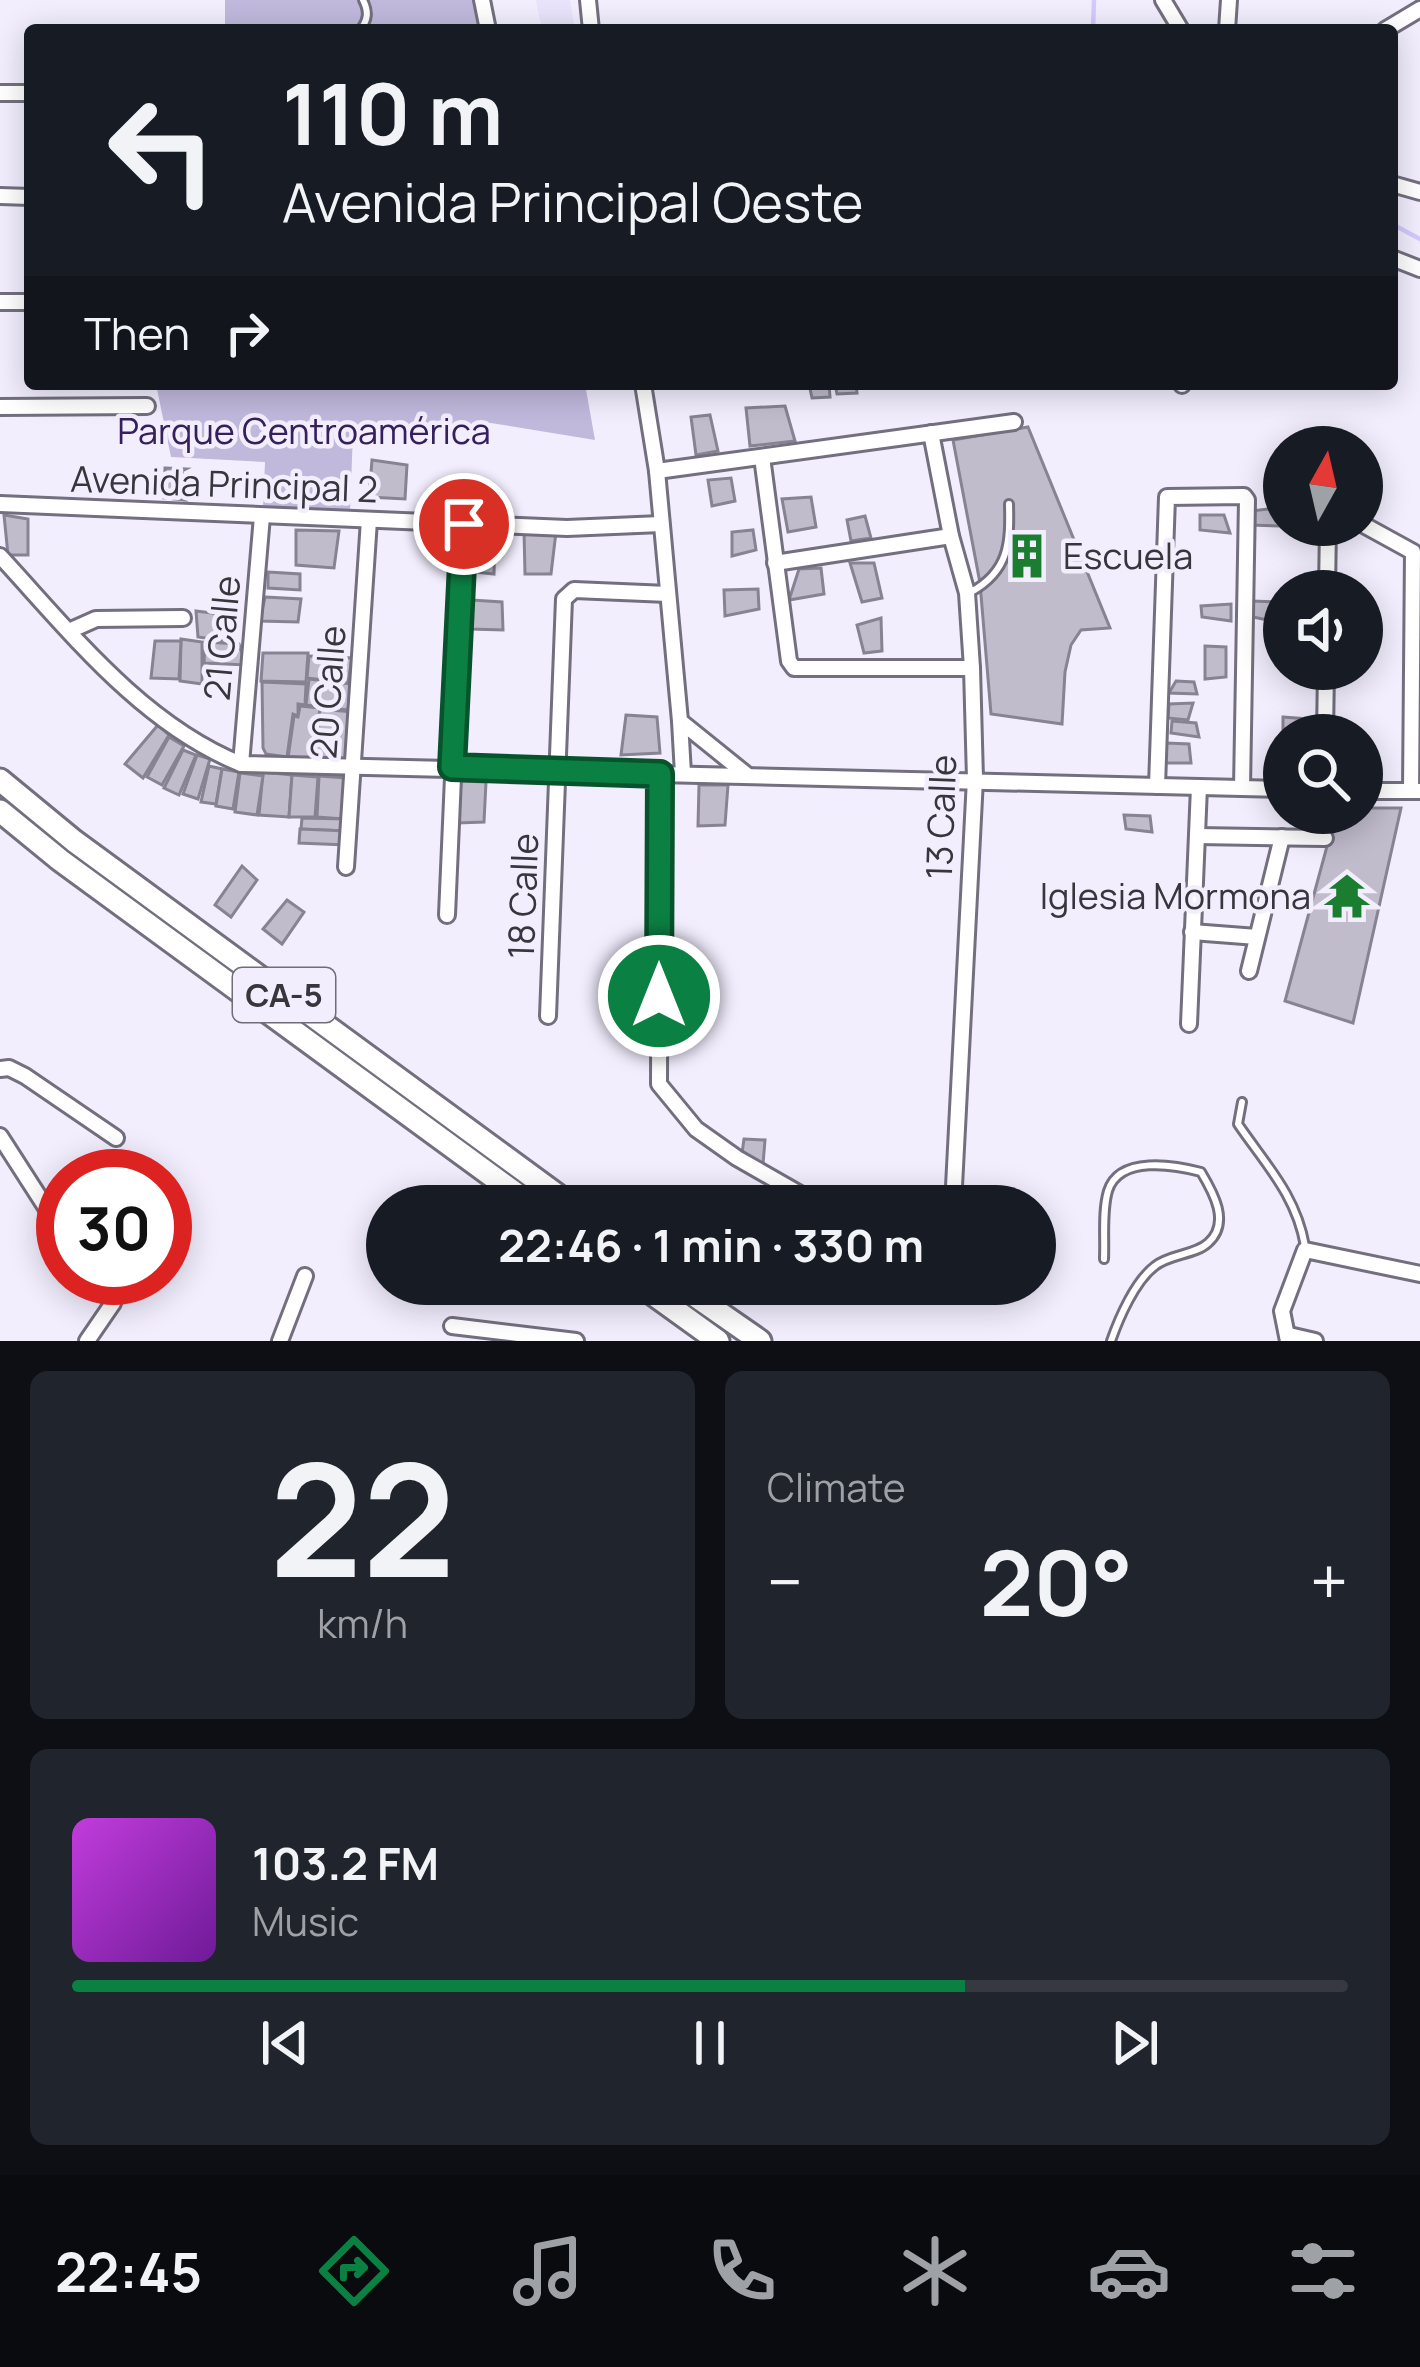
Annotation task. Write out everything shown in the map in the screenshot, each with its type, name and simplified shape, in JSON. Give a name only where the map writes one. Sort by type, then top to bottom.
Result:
[{"type":"highway","name":"CA-5","points":[[0,779],[74,841],[543,1185]]},
{"type":"highway","name":"CA-5","points":[[0,811],[60,860],[504,1185]]},
{"type":"highway","points":[[668,1305],[718,1341]]},
{"type":"highway","points":[[708,1305],[760,1341]]},
{"type":"street","points":[[1395,24],[1420,8]]},
{"type":"street","points":[[644,390],[657,471],[683,774]]},
{"type":"street","points":[[0,407],[147,406]]},
{"type":"street","points":[[657,471],[1014,422]]},
{"type":"street","name":"13 Calle","points":[[931,433],[967,593],[972,668],[975,779],[953,1185]]},
{"type":"street","points":[[762,457],[789,661],[794,668],[972,668]]},
{"type":"street","points":[[1157,786],[1167,499],[1169,495],[1244,496],[1242,788]]},
{"type":"street","name":"Avenida Principal 2","points":[[0,504],[566,528],[662,524]]},
{"type":"street","name":"21 Calle","points":[[241,764],[262,516]]},
{"type":"street","name":"20 Calle","points":[[346,867],[369,520]]},
{"type":"street","points":[[447,915],[464,524]]},
{"type":"street","points":[[775,563],[951,536]]},
{"type":"street","points":[[1383,536],[1413,552],[1416,791],[1383,791]]},
{"type":"street","points":[[0,556],[143,704],[207,750],[241,764],[1263,788]]},
{"type":"street","name":"18 Calle","points":[[548,1016],[567,594],[574,590],[668,594]]},
{"type":"street","points":[[69,631],[96,620],[182,618]]},
{"type":"street","points":[[680,721],[747,775]]},
{"type":"street","points":[[660,774],[659,1084],[696,1129],[783,1185]]},
{"type":"street","points":[[1189,1024],[1199,788]]},
{"type":"street","points":[[1197,836],[1325,838]]},
{"type":"street","points":[[1249,971],[1282,837]]},
{"type":"street","points":[[1192,932],[1257,937]]},
{"type":"street","points":[[0,1069],[25,1076],[116,1138]]},
{"type":"street","points":[[0,1136],[36,1192]]},
{"type":"street","points":[[1315,1341],[1288,1338],[1282,1311],[1305,1250],[1420,1274]]},
{"type":"street","points":[[280,1341],[305,1276]]},
{"type":"street","points":[[87,1341],[111,1305]]},
{"type":"street","points":[[452,1326],[576,1341]]},
{"type":"lane","points":[[967,593],[988,580],[1008,554],[1009,504]]},
{"type":"lane","points":[[1242,1102],[1238,1124],[1282,1181],[1295,1208],[1305,1250]]},
{"type":"lane","points":[[1104,1258],[1108,1191],[1115,1179],[1142,1166],[1167,1162],[1201,1172],[1216,1197],[1219,1224],[1208,1244],[1153,1267],[1134,1293],[1111,1341]]},
{"type":"shaded area","points":[[536,0],[570,0],[574,24],[541,24]]},
{"type":"green space","points":[[225,0],[473,0],[477,24],[225,24]]},
{"type":"green space","name":"Parque Centroamérica","points":[[157,390],[586,390],[595,440],[491,423],[353,432],[350,512],[263,509],[265,462],[171,457]]},
{"type":"building","points":[[810,390],[829,390],[830,397],[812,398]]},
{"type":"building","points":[[785,406],[795,441],[750,446],[746,408]]},
{"type":"building","points":[[710,415],[718,451],[696,455],[691,417]]},
{"type":"building","name":"Escuela","points":[[1028,427],[1110,628],[1081,630],[1071,645],[1062,724],[991,714],[980,583],[953,440]]},
{"type":"building","points":[[372,460],[407,465],[405,499],[369,497]]},
{"type":"building","points":[[165,468],[186,469],[182,471],[186,500],[164,498]]},
{"type":"building","points":[[731,478],[735,501],[712,506],[708,480]]},
{"type":"building","points":[[811,497],[816,527],[788,532],[782,499]]},
{"type":"building","points":[[1263,510],[1263,525],[1250,525],[1251,511]]},
{"type":"building","points":[[4,515],[28,519],[28,555],[8,555]]},
{"type":"building","points":[[1200,515],[1224,515],[1230,533],[1200,530]]},
{"type":"building","points":[[865,516],[871,538],[851,541],[847,520]]},
{"type":"building","points":[[296,530],[339,531],[334,568],[296,565]]},
{"type":"building","points":[[753,530],[756,550],[732,556],[732,532]]},
{"type":"building","points":[[524,531],[556,532],[551,574],[525,574]]},
{"type":"building","points":[[495,535],[494,574],[474,572],[477,539]]},
{"type":"building","points":[[850,563],[874,563],[882,598],[862,602]]},
{"type":"building","points":[[821,568],[824,594],[789,600],[799,569]]},
{"type":"building","points":[[268,572],[300,574],[300,590],[268,588]]},
{"type":"building","points":[[758,589],[759,609],[725,616],[724,590]]},
{"type":"building","points":[[265,597],[301,599],[298,622],[260,621]]},
{"type":"building","points":[[471,600],[502,602],[503,630],[470,629]]},
{"type":"building","points":[[1251,601],[1263,601],[1263,619],[1253,617]]},
{"type":"building","points":[[1231,604],[1231,621],[1202,617],[1201,606]]},
{"type":"building","points":[[196,611],[236,616],[233,642],[198,637]]},
{"type":"building","points":[[881,618],[882,651],[864,653],[857,625]]},
{"type":"building","points":[[181,639],[202,642],[202,684],[180,681]]},
{"type":"building","points":[[155,641],[181,641],[179,679],[151,678]]},
{"type":"building","points":[[205,642],[239,644],[246,665],[204,663]]},
{"type":"building","points":[[1205,646],[1226,647],[1226,677],[1205,679]]},
{"type":"building","points":[[263,653],[308,653],[306,682],[261,681]]},
{"type":"building","points":[[309,656],[352,658],[348,683],[307,678]]},
{"type":"building","points":[[309,679],[351,684],[348,710],[306,705]]},
{"type":"building","points":[[1176,681],[1194,682],[1197,694],[1169,693]]},
{"type":"building","points":[[262,682],[306,684],[305,705],[298,704],[298,716],[293,714],[287,757],[266,754],[263,748]]},
{"type":"building","points":[[1193,703],[1188,720],[1168,718],[1169,704]]},
{"type":"building","points":[[300,706],[320,708],[313,761],[288,758]]},
{"type":"building","points":[[320,709],[353,712],[349,760],[315,760]]},
{"type":"building","points":[[626,715],[657,717],[660,753],[621,755]]},
{"type":"building","points":[[1172,721],[1196,723],[1199,737],[1171,733]]},
{"type":"building","points":[[158,725],[169,735],[143,778],[125,764]]},
{"type":"building","points":[[169,737],[184,746],[162,785],[147,777]]},
{"type":"building","points":[[1166,743],[1189,744],[1191,763],[1165,763]]},
{"type":"building","points":[[183,750],[196,755],[179,795],[164,788]]},
{"type":"building","points":[[197,755],[210,759],[198,799],[183,794]]},
{"type":"building","points":[[209,766],[222,769],[216,804],[201,802]]},
{"type":"building","points":[[222,769],[239,772],[233,809],[216,806]]},
{"type":"building","points":[[263,772],[292,775],[289,817],[259,815]]},
{"type":"building","points":[[240,773],[263,776],[257,815],[235,812]]},
{"type":"building","points":[[292,775],[318,777],[315,817],[289,817]]},
{"type":"building","points":[[319,776],[347,778],[344,819],[317,817]]},
{"type":"building","points":[[461,781],[486,782],[484,822],[458,823]]},
{"type":"building","points":[[699,785],[728,785],[725,825],[698,826]]},
{"type":"building","name":"Iglesia Mormona","points":[[1383,808],[1401,808],[1353,1023],[1285,1001],[1330,834],[1383,834]]},
{"type":"building","points":[[1124,815],[1150,816],[1152,832],[1126,829]]},
{"type":"building","points":[[302,818],[346,819],[345,831],[301,829]]},
{"type":"building","points":[[300,829],[347,831],[346,845],[299,843]]},
{"type":"building","points":[[242,866],[257,880],[231,917],[215,905]]},
{"type":"building","points":[[287,900],[304,912],[282,944],[263,929]]},
{"type":"building","points":[[744,1139],[765,1140],[763,1164],[741,1160]]},
{"type":"waterway","points":[[1093,24],[1094,0]]},
{"type":"waterway","points":[[1398,227],[1420,239]]},
{"type":"place","name":"Escuela","points":[[1027,556]]},
{"type":"place","name":"Iglesia Mormona","points":[[1347,896]]},
{"type":"route","points":[[464,524],[452,767],[660,774],[659,996]]}]
